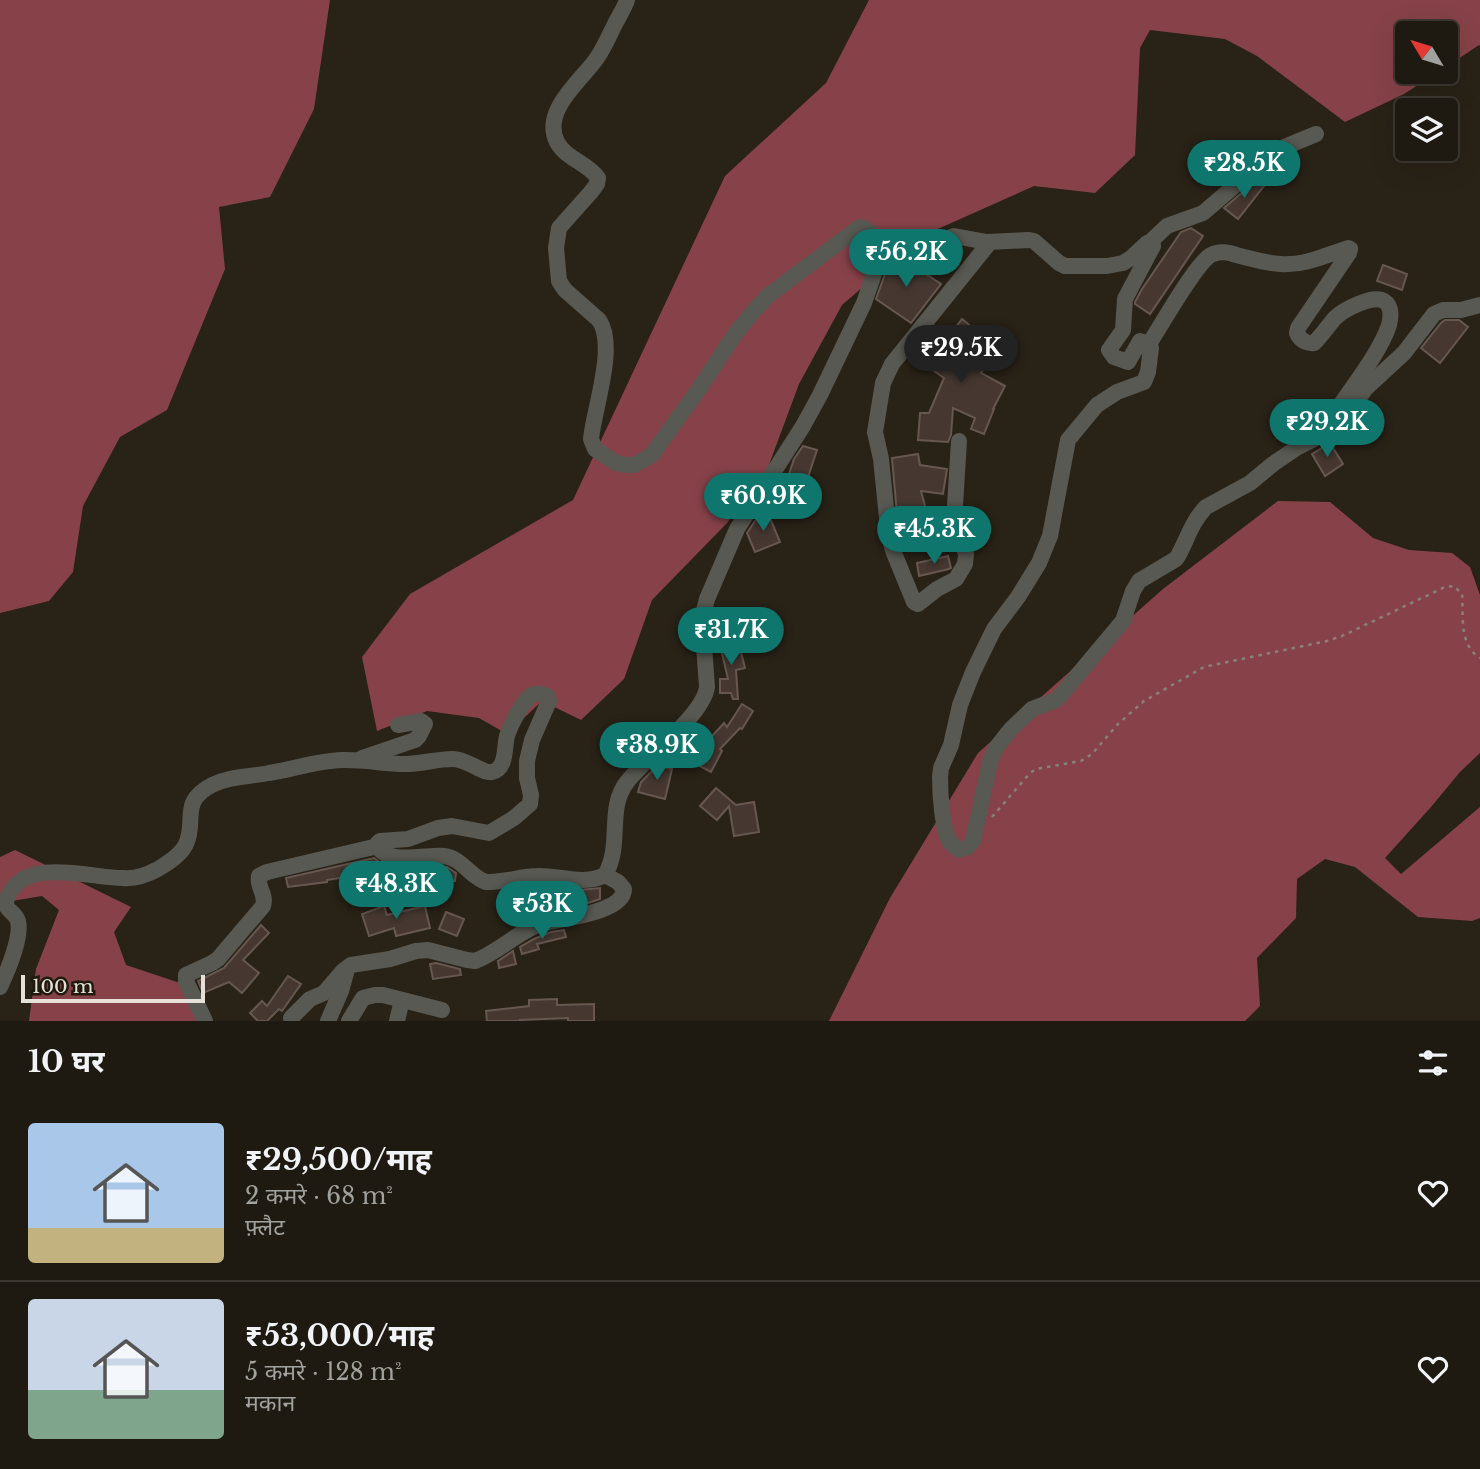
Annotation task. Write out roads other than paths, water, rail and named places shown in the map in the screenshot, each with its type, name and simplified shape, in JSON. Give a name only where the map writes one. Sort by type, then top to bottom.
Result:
[{"type":"street","points":[[627,0],[599,55],[563,99],[554,128],[561,147],[598,178],[594,188],[559,228],[556,248],[559,281],[602,325],[606,350],[592,439],[595,449],[616,463],[625,465],[634,465],[651,456],[735,334],[769,295],[860,227],[884,245],[918,249],[954,236],[990,242],[1031,240],[1062,265],[1107,266],[1124,263],[1167,226],[1203,213],[1275,151],[1316,134]]},
{"type":"street","points":[[959,441],[954,522],[965,554],[965,564],[956,579],[918,604],[914,602],[889,537],[881,459],[874,432],[878,405],[883,383],[892,364],[990,242]]},
{"type":"street","points":[[1150,242],[1153,248],[1125,299],[1123,330],[1110,347],[1114,357],[1128,362],[1140,341],[1149,344],[1152,348],[1144,382],[1117,392],[1097,405],[1068,440],[1051,536],[1045,551],[1023,590],[994,629],[963,695],[940,777],[946,832],[949,841],[959,850],[968,847],[973,841],[990,762],[996,748],[1032,709],[1052,702],[1061,695],[1123,621],[1139,581],[1176,559],[1198,516],[1206,507],[1250,483],[1298,447],[1334,429],[1366,388],[1410,346],[1434,314],[1443,310],[1461,310],[1480,305]]},
{"type":"street","points":[[605,875],[615,842],[615,810],[622,790],[676,732],[705,695],[707,687],[702,618],[730,543],[813,410],[864,303],[884,245]]},
{"type":"street","points":[[1149,344],[1197,270],[1210,255],[1223,251],[1255,260],[1293,264],[1320,259],[1350,248],[1297,333],[1302,340],[1312,344],[1338,315],[1352,307],[1374,299],[1384,301],[1389,307],[1390,322],[1387,331],[1340,407],[1343,420]]},
{"type":"street","points":[[0,987],[15,950],[18,924],[17,918],[6,906],[7,900],[22,878],[40,873],[140,877],[160,868],[182,850],[188,839],[191,807],[197,798],[211,786],[237,777],[267,774],[308,764],[356,760],[408,764],[453,759],[464,761],[484,772],[492,772],[499,769],[504,759],[507,737],[529,697],[536,694],[547,696],[549,699],[546,711],[532,740],[527,761],[531,800],[514,818],[489,833],[446,826],[408,839],[380,841],[378,846],[259,876],[258,883],[265,901],[263,906],[218,959],[186,975],[186,981],[205,1021]]},
{"type":"street","points":[[356,760],[415,740],[425,724],[421,721],[398,725]]},
{"type":"street","points":[[290,1018],[310,999],[324,993],[347,967],[428,950],[475,961],[536,926],[601,910],[617,904],[624,894],[624,889],[618,882],[605,875],[579,880],[541,876],[486,883],[452,857],[392,856],[382,853],[378,846]]},
{"type":"street","points":[[328,1021],[341,991],[347,967]]},
{"type":"street","points":[[349,1021],[365,997],[383,995],[442,1010]]},
{"type":"street","points":[[397,1021],[402,1000]]}]
